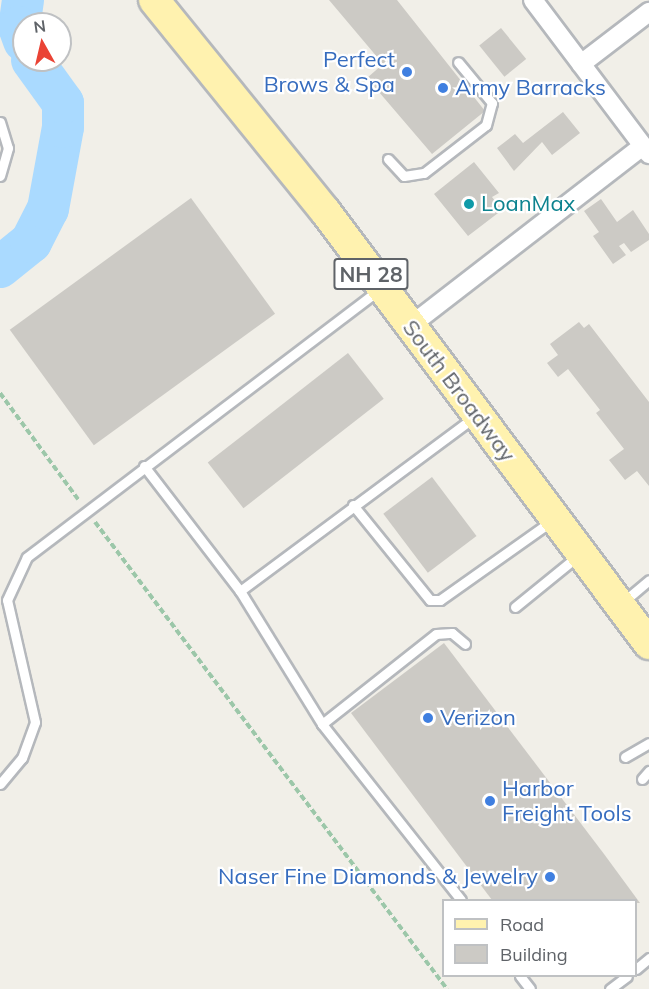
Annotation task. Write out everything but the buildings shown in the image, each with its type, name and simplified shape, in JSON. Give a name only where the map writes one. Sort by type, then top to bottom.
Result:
[{"type":"main road","name":"South Broadway","points":[[154,0],[382,288],[649,644]]},
{"type":"street","points":[[410,326],[646,150],[533,0]]},
{"type":"street","points":[[581,64],[649,12]]},
{"type":"lane","points":[[388,159],[404,176],[424,173],[486,125],[492,103],[458,62]]},
{"type":"lane","points":[[0,122],[8,148],[0,176]]},
{"type":"lane","points":[[0,784],[22,758],[35,722],[9,622],[14,576],[27,557],[86,509],[382,288]]},
{"type":"lane","points":[[240,591],[352,505],[476,415]]},
{"type":"lane","points":[[144,466],[240,591],[322,724],[460,899]]},
{"type":"lane","points":[[352,505],[430,600],[440,600],[554,519]]},
{"type":"lane","points":[[515,607],[581,553]]},
{"type":"lane","points":[[620,605],[649,580]]},
{"type":"lane","points":[[322,724],[436,634],[452,633],[465,644]]},
{"type":"lane","points":[[625,757],[649,743]]},
{"type":"lane","points":[[637,968],[649,958]]},
{"type":"lane","points":[[521,977],[530,989]]},
{"type":"lane","points":[[610,989],[625,977]]},
{"type":"path","points":[[0,393],[447,989]]},
{"type":"waterway","points":[[21,12],[23,0]]},
{"type":"waterway","points":[[0,267],[31,242],[48,209],[63,127],[63,103],[41,72]]},
{"type":"place","name":"Perfect Brows & Spa","points":[[407,72]]},
{"type":"place","name":"Army Barracks","points":[[443,88]]},
{"type":"place","name":"LoanMax","points":[[469,204]]},
{"type":"place","name":"Verizon","points":[[428,718]]},
{"type":"place","name":"Harbor Freight Tools","points":[[490,801]]},
{"type":"place","name":"Naser Fine Diamonds & Jewelry","points":[[550,877]]}]
